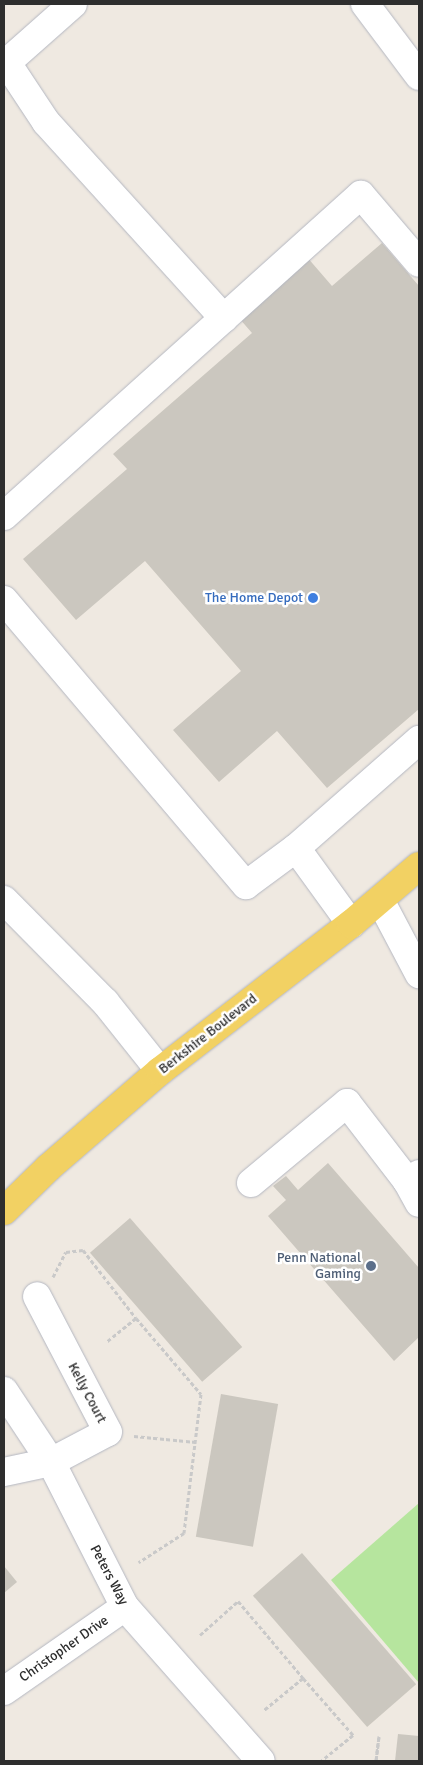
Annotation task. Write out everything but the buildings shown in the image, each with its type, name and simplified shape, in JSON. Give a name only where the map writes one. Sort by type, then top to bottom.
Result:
[{"type":"main road","name":"Berkshire Boulevard","points":[[4,1211],[48,1168],[160,1071],[351,924],[419,866]]},
{"type":"street","points":[[365,4],[419,76]]},
{"type":"street","points":[[67,6],[5,64],[46,122],[224,318]]},
{"type":"street","points":[[4,516],[361,195],[419,263]]},
{"type":"street","points":[[4,600],[246,885],[296,848],[419,740]]},
{"type":"street","points":[[296,848],[351,924]]},
{"type":"street","points":[[4,900],[105,1002],[160,1071]]},
{"type":"street","points":[[380,900],[419,974]]},
{"type":"street","points":[[251,1183],[347,1103],[415,1186]]},
{"type":"street","name":"Kelly Court","points":[[44,1289],[108,1432],[51,1462]]},
{"type":"street","name":"Peters Way","points":[[4,1391],[51,1462],[125,1607],[261,1761]]},
{"type":"street","points":[[4,1472],[51,1462]]},
{"type":"street","name":"Christopher Drive","points":[[4,1691],[125,1607]]},
{"type":"path","points":[[44,1289],[66,1252],[83,1250],[136,1318],[201,1394],[184,1533],[138,1562]]},
{"type":"path","points":[[106,1342],[136,1318]]},
{"type":"path","points":[[131,1435],[196,1442]]},
{"type":"path","points":[[200,1635],[238,1601],[353,1735],[321,1761]]},
{"type":"path","points":[[264,1710],[303,1678]]},
{"type":"path","points":[[376,1761],[380,1736],[376,1761]]},
{"type":"green space","points":[[419,1503],[419,1683],[331,1580]]},
{"type":"place","name":"The Home Depot","points":[[313,598]]},
{"type":"place","name":"Penn National Gaming","points":[[371,1266]]}]
